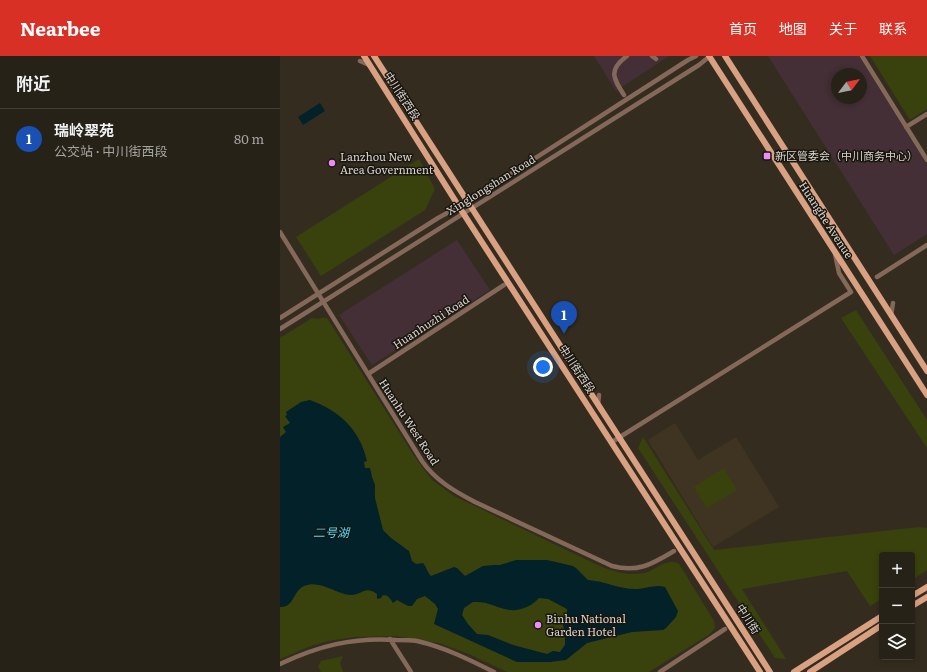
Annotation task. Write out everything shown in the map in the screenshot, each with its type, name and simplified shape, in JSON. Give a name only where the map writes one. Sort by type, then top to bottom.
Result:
[{"type":"main road","name":"中川街西段","points":[[374,56],[709,578]]},
{"type":"main road","name":"Huanghe Avenue","points":[[709,56],[927,395]]},
{"type":"main road","name":"Huanghe Avenue","points":[[725,56],[927,371]]},
{"type":"main road","name":"中川街西段","points":[[362,58],[370,65],[463,213],[760,672]]},
{"type":"main road","points":[[717,69],[718,66],[728,62]]},
{"type":"main road","points":[[450,191],[456,190],[457,187]]},
{"type":"main road","name":"中川街","points":[[709,578],[770,672]]},
{"type":"main road","points":[[915,594],[927,587]]},
{"type":"main road","points":[[915,604],[927,597]]},
{"type":"main road","points":[[794,672],[879,618]]},
{"type":"main road","points":[[810,672],[879,627]]},
{"type":"street","points":[[617,56],[620,61]]},
{"type":"street","points":[[624,95],[614,79],[615,67],[627,56]]},
{"type":"street","points":[[652,56],[656,59]]},
{"type":"street","name":"Xinglongshan Road","points":[[280,329],[699,65],[709,56]]},
{"type":"street","points":[[862,56],[927,160]]},
{"type":"street","points":[[695,57],[699,65]]},
{"type":"street","name":"Xinglongshan Road","points":[[280,318],[432,222],[467,202],[684,62],[695,57]]},
{"type":"street","points":[[906,127],[927,114]]},
{"type":"street","name":"Huanhu West Road","points":[[280,232],[426,466],[435,477],[458,493],[596,559],[621,568],[644,568],[674,551]]},
{"type":"street","points":[[876,277],[927,245]]},
{"type":"street","points":[[612,442],[851,292],[838,272],[835,252]]},
{"type":"street","name":"Huanhuzhi Road","points":[[368,374],[504,285]]},
{"type":"street","points":[[891,316],[893,303]]},
{"type":"street","points":[[598,405],[599,395]]},
{"type":"street","points":[[660,672],[725,629]]},
{"type":"street","points":[[280,664],[297,656],[333,644],[370,639],[390,639],[416,641],[436,647],[494,672]]},
{"type":"street","points":[[390,639],[411,672]]},
{"type":"shaded area","points":[[594,56],[669,56],[616,91]]},
{"type":"shaded area","points":[[768,56],[859,56],[866,68],[831,68],[831,104],[867,104],[867,69],[927,165],[927,234],[894,255]]},
{"type":"shaded area","points":[[457,240],[490,290],[372,365],[339,315]]},
{"type":"shaded area","points":[[675,423],[698,460],[736,437],[779,507],[713,547],[648,440]]},
{"type":"green space","points":[[870,56],[927,56],[927,109],[910,120]]},
{"type":"green space","points":[[419,159],[435,189],[425,210],[321,276],[296,237]]},
{"type":"green space","points":[[856,310],[927,420],[927,448],[841,318]]},
{"type":"green space","points":[[312,318],[327,318],[411,451],[432,480],[454,496],[604,568],[624,573],[639,574],[669,562],[679,564],[714,621],[715,628],[710,634],[649,672],[507,672],[469,654],[439,643],[395,636],[354,637],[334,640],[313,645],[280,659],[280,338]]},
{"type":"green space","points":[[643,437],[714,550],[919,527],[927,528],[927,570],[915,578],[915,552],[879,552],[879,601],[870,606],[847,571],[742,589],[786,659],[775,658],[638,448]]},
{"type":"green space","points":[[724,468],[737,490],[707,508],[694,487]]},
{"type":"green space","points":[[343,656],[340,663],[343,672],[321,672],[318,666],[321,661]]},
{"type":"water","points":[[320,103],[325,111],[303,125],[298,117]]},
{"type":"water","name":"二号湖","points":[[310,400],[331,410],[354,431],[364,450],[367,461],[364,462],[365,468],[370,468],[375,485],[375,498],[383,530],[409,551],[412,561],[416,564],[423,563],[431,576],[454,567],[465,576],[483,566],[500,565],[516,560],[547,560],[573,566],[588,580],[632,589],[655,586],[665,587],[678,611],[676,617],[663,630],[632,632],[587,643],[566,660],[550,662],[517,662],[434,624],[438,609],[435,604],[425,596],[417,599],[412,606],[408,606],[397,600],[393,603],[389,597],[385,595],[377,599],[377,594],[369,590],[351,595],[316,584],[310,584],[300,588],[288,605],[285,607],[280,607],[280,437],[286,432],[283,427],[290,423],[285,416],[287,415],[286,412],[301,402]],"holes":[[[539,598],[548,599],[567,609],[567,617],[563,625],[565,645],[560,652],[553,651],[547,654],[513,645],[488,635],[477,634],[462,615],[464,608],[473,602],[517,610],[531,605]]]},
{"type":"place","name":"新区管委会（中川商务中心）","points":[[767,156]]},
{"type":"place","name":"Lanzhou New Area Government","points":[[332,163]]},
{"type":"place","name":"瑞岭翠苑","points":[[564,334]]},
{"type":"place","name":"Binhu National Garden Hotel","points":[[538,625]]}]
